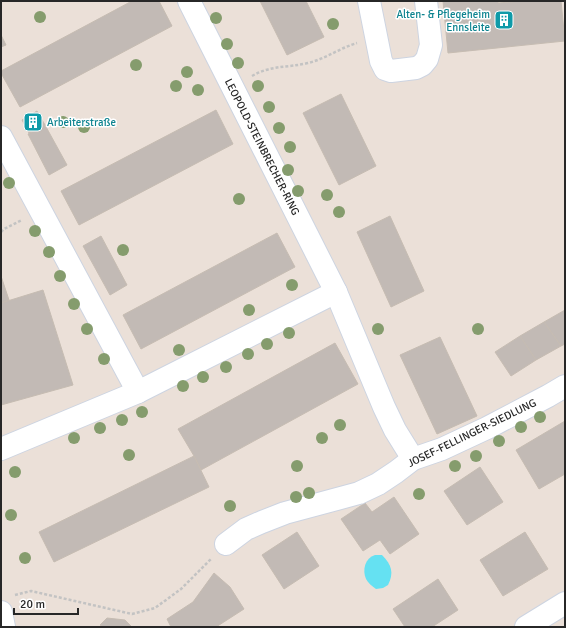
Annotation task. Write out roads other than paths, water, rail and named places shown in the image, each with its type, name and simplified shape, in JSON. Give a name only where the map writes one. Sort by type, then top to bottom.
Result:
[{"type":"street","name":"LEOPOLD-STEINBRECHER-RING","points":[[189,1],[336,292],[384,407],[395,430],[413,459]]},
{"type":"street","points":[[369,1],[381,61],[385,69],[391,71],[416,68],[422,65],[427,59],[431,45],[426,1]]},
{"type":"street","points":[[1,137],[138,392]]},
{"type":"street","points":[[1,447],[138,392],[336,292]]},
{"type":"street","name":"JOSEF-FELLINGER-SIEDLUNG","points":[[226,544],[246,529],[273,517],[359,493],[378,484],[413,459],[442,449],[487,428],[565,386]]},
{"type":"street","points":[[526,627],[565,603]]},
{"type":"street","points":[[4,627],[5,604]]},
{"type":"water","points":[[375,555],[382,555],[388,562],[391,569],[391,577],[388,585],[383,588],[376,589],[367,580],[364,572],[365,565],[369,559]]},
{"type":"place","name":"Alten- & Pflegeheim Ennsleite","points":[[504,20]]},
{"type":"place","name":"Arbeiterstraße","points":[[33,122]]}]
